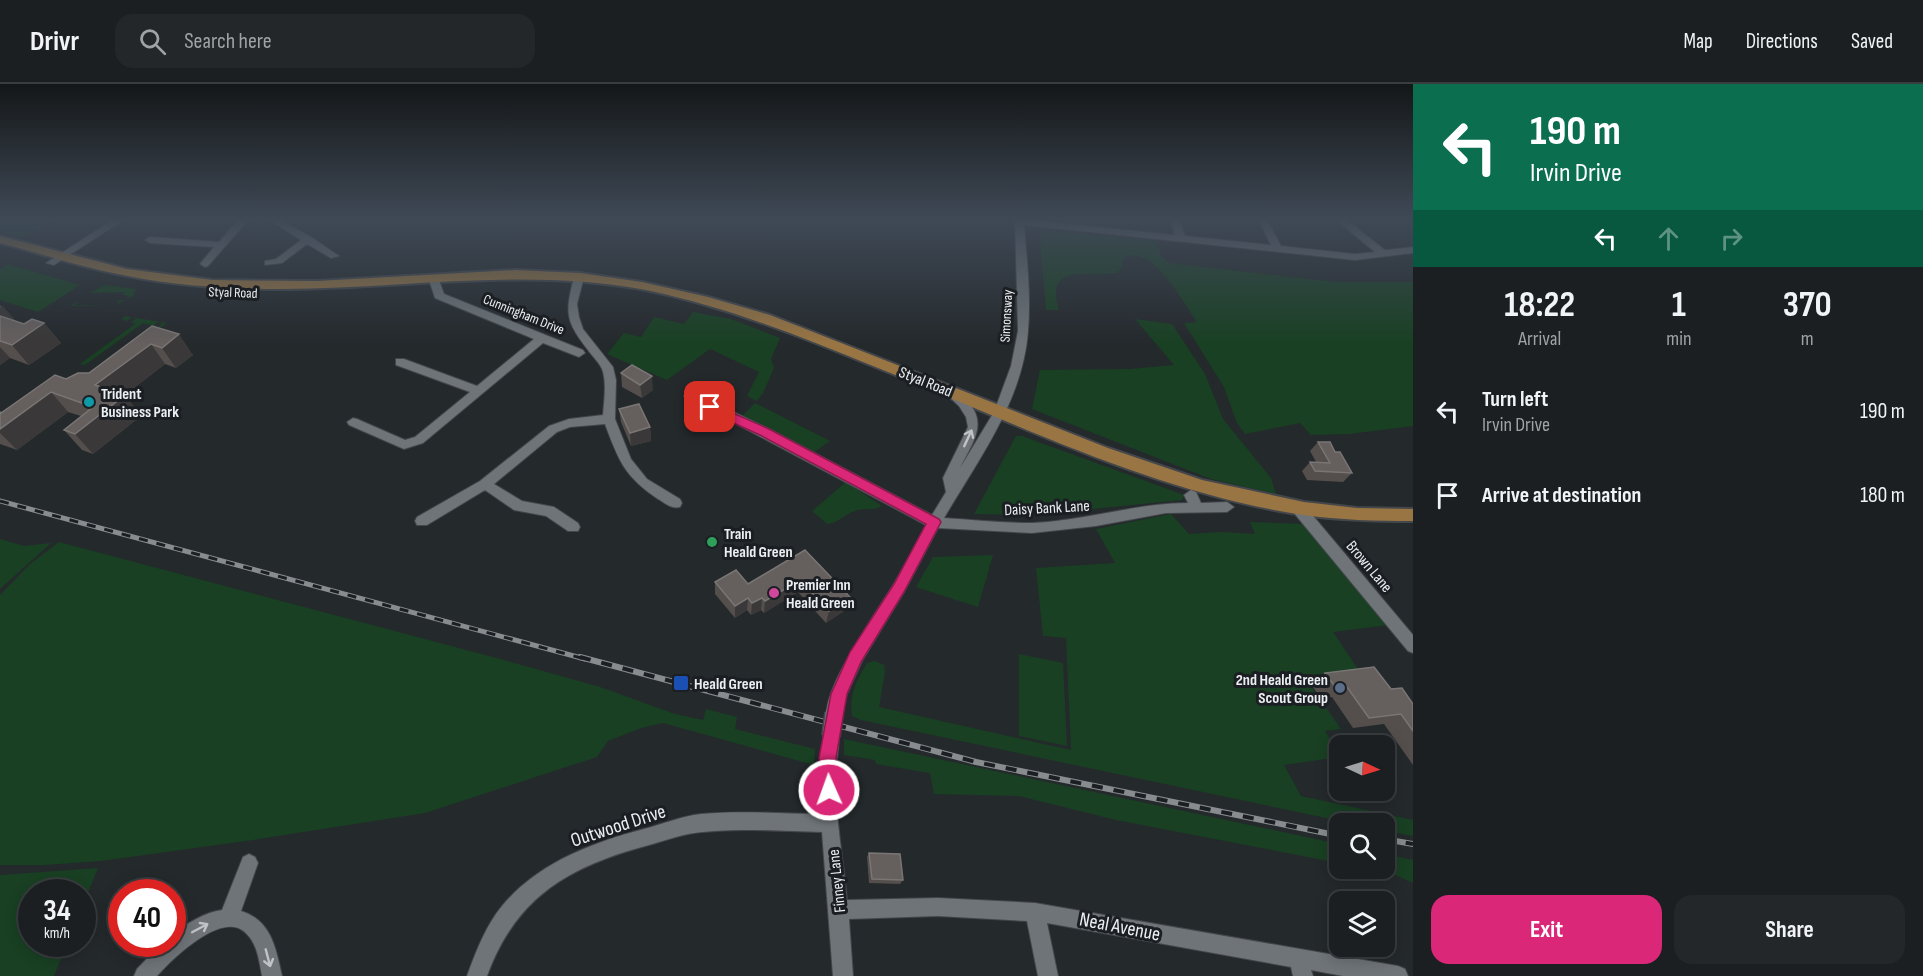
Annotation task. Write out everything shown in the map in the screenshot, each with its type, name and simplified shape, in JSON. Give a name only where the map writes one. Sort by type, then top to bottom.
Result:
[{"type":"main road","name":"Styal Road","points":[[59,261],[155,285],[241,292],[345,292],[418,287],[434,280],[515,274],[579,277],[643,284],[712,301],[765,318],[1122,460],[1217,492],[1299,509],[1381,516],[1413,515]]},
{"type":"street","points":[[205,264],[208,261]]},
{"type":"street","points":[[268,262],[279,261]]},
{"type":"street","name":"Simonsway","points":[[1000,412],[1017,366],[1023,331],[1021,261]]},
{"type":"street","points":[[579,277],[572,304],[574,317],[578,330],[607,367],[610,380],[609,419],[625,461],[634,474],[656,492],[675,502]]},
{"type":"street","name":"Cunningham Drive","points":[[434,280],[439,296],[579,353]]},
{"type":"street","points":[[352,422],[404,445],[419,440],[542,338]]},
{"type":"street","points":[[400,362],[480,391]]},
{"type":"street","name":"Finney Lane","points":[[948,390],[963,403],[972,417],[974,427],[950,478],[952,492]]},
{"type":"street","points":[[690,396],[765,432],[934,522]]},
{"type":"street","name":"Finney Lane","points":[[843,976],[830,823],[828,758],[839,694],[856,657],[899,588],[934,522],[1000,412]]},
{"type":"street","points":[[422,521],[485,484],[554,429],[569,423],[609,419]]},
{"type":"street","points":[[485,484],[519,506],[549,512],[564,527]]},
{"type":"street","name":"Daisy Bank Lane","points":[[934,522],[1032,528],[1096,522],[1194,501],[1227,507]]},
{"type":"street","name":"Brown Lane","points":[[1299,509],[1413,646]]},
{"type":"street","name":"Outwood Drive","points":[[477,976],[495,929],[512,908],[531,889],[573,862],[633,839],[700,823],[830,823]]},
{"type":"street","points":[[230,917],[249,862]]},
{"type":"street","name":"Neal Avenue","points":[[839,910],[938,908],[1035,912],[1301,967],[1398,976]]},
{"type":"street","points":[[1035,912],[1048,976]]},
{"type":"street","points":[[144,976],[176,942],[204,925],[230,917],[248,923],[259,934],[272,976]]},
{"type":"green space","points":[[1042,261],[1123,261],[1122,267],[1117,273],[1071,275],[1063,279],[1058,285],[1056,295],[1059,310],[1046,310]]},
{"type":"green space","points":[[1147,261],[1166,261],[1169,263],[1336,282],[1413,282],[1413,426],[1349,434],[1311,435],[1300,423],[1245,434],[1237,423],[1224,387],[1184,323],[1197,322],[1166,277]]},
{"type":"green space","points":[[8,264],[80,285],[38,312],[0,300],[0,269]]},
{"type":"green space","points":[[105,285],[136,289],[133,296],[127,299],[129,296],[123,295],[124,292],[90,293]]},
{"type":"green space","points":[[78,301],[75,305],[115,305],[73,306],[71,305]]},
{"type":"green space","points":[[693,312],[731,319],[780,338],[771,359],[774,368],[757,401],[747,396],[759,372],[710,349],[667,380],[607,354],[624,333],[641,337],[654,317],[684,324]]},
{"type":"green space","points":[[125,316],[132,317],[127,321],[121,319]]},
{"type":"green space","points":[[132,317],[167,323],[158,328],[162,323],[158,322],[153,326],[143,323],[85,365],[80,364],[135,324],[131,322],[136,319]]},
{"type":"green space","points":[[1135,319],[1172,324],[1205,374],[1223,419],[1271,478],[1276,494],[1211,479],[1032,409],[1040,370],[1130,369],[1174,365]]},
{"type":"green space","points":[[755,403],[830,441],[813,453],[741,417]]},
{"type":"green space","points":[[1016,436],[1022,436],[1184,495],[1182,500],[1032,515],[974,514]]},
{"type":"green space","points":[[846,482],[882,506],[854,511],[827,524],[812,511]]},
{"type":"green space","points":[[1171,514],[1189,534],[1221,532],[1255,534],[1250,522],[1303,524],[1388,625],[1333,632],[1362,675],[1308,682],[1341,729],[1325,731],[1329,737],[1329,758],[1284,765],[1301,796],[1380,813],[1329,813],[1329,819],[861,720],[852,716],[852,701],[857,682],[867,663],[875,661],[884,665],[885,672],[879,707],[1071,750],[1066,638],[1043,636],[1036,568],[1115,563],[1096,529]]},
{"type":"green space","points":[[0,539],[24,546],[51,543],[0,589]]},
{"type":"green space","points":[[59,542],[489,656],[600,687],[675,714],[703,720],[706,709],[737,717],[735,729],[815,749],[814,765],[663,723],[641,728],[608,741],[597,757],[425,813],[101,861],[0,865],[0,595],[30,564]]},
{"type":"green space","points":[[993,555],[978,607],[916,587],[933,557]]},
{"type":"green space","points":[[1019,654],[1063,663],[1067,746],[1019,736]]},
{"type":"green space","points":[[844,739],[1329,842],[1329,861],[1116,820],[1019,796],[934,794],[930,773],[876,764],[875,760],[844,755]]},
{"type":"green space","points":[[1395,816],[1413,820],[1413,836],[1395,833]]},
{"type":"green space","points":[[1395,856],[1413,860],[1413,883],[1395,875]]},
{"type":"green space","points":[[98,868],[94,879],[18,879],[18,957],[62,957],[54,976],[0,976],[0,875]]},
{"type":"building","points":[[0,316],[24,324],[32,319],[44,323],[12,345],[0,341]]},
{"type":"building","points":[[152,326],[179,334],[162,348],[151,344],[95,385],[125,395],[75,434],[64,430],[93,407],[51,392],[0,429],[0,412],[55,375],[66,379],[78,373],[89,373]]},
{"type":"building","points":[[632,365],[652,376],[640,385],[621,373]]},
{"type":"building","points":[[639,404],[650,427],[630,433],[619,409]]},
{"type":"building","points":[[1318,442],[1330,442],[1335,452],[1340,452],[1352,473],[1315,471],[1310,462],[1330,463]]},
{"type":"building","points":[[805,550],[850,597],[829,611],[800,580],[765,601],[762,598],[752,603],[748,598],[735,606],[715,582],[736,570],[748,584]]},
{"type":"building","points":[[1374,667],[1391,689],[1402,688],[1413,704],[1413,731],[1401,714],[1369,718],[1347,687],[1336,688],[1325,673]]},
{"type":"building","points":[[869,853],[900,854],[903,880],[872,879]]},
{"type":"railway","points":[[0,501],[585,659]]},
{"type":"railway","points":[[580,657],[976,762],[1329,834]]},
{"type":"railway","points":[[1395,841],[1413,844]]},
{"type":"place","name":"Trident Business Park","points":[[89,402]]},
{"type":"place","name":"Train Heald Green","points":[[712,542]]},
{"type":"place","name":"Premier Inn Heald Green","points":[[774,593]]},
{"type":"place","name":"Heald Green","points":[[681,683]]},
{"type":"place","name":"2nd Heald Green Scout Group","points":[[1340,688]]},
{"type":"route","points":[[710,407],[765,432],[875,493],[934,522],[899,588],[856,657],[839,694],[828,758],[829,790]]}]
